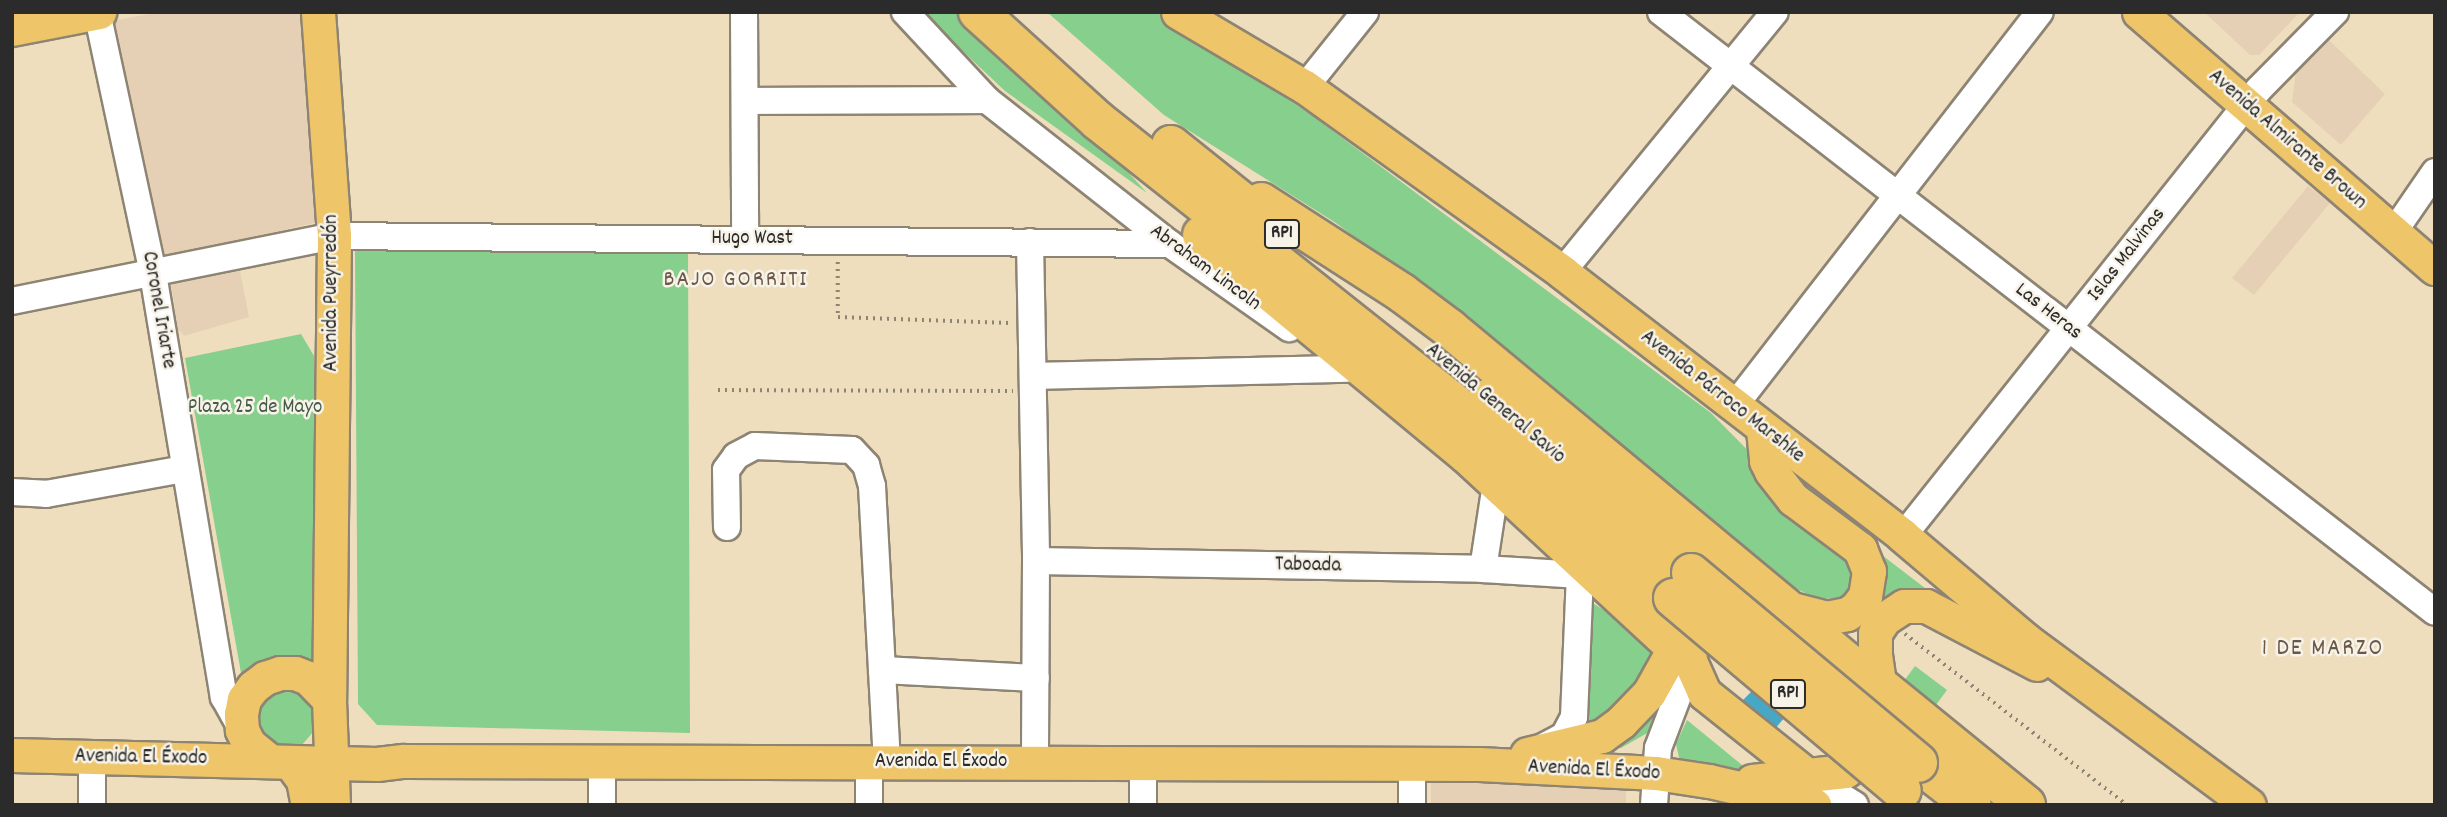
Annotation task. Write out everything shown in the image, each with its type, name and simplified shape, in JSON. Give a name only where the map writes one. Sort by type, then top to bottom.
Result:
[{"type":"highway","points":[[978,12],[1097,120],[1209,243],[1411,406],[1530,489],[1582,568],[1684,648]]},
{"type":"highway","name":"Avenida General Savio","points":[[1010,12],[1112,102],[1409,333],[1530,489],[1674,598],[1920,805]]},
{"type":"highway","points":[[1175,149],[1402,293],[1503,371],[1785,607]]},
{"type":"highway","name":"Avenida General Savio","points":[[1530,489],[1721,599],[1972,805]]},
{"type":"highway","points":[[1881,687],[2025,805]]},
{"type":"main road","points":[[12,29],[98,12]]},
{"type":"main road","name":"Avenida Pueyrredón","points":[[318,12],[334,236],[330,715]]},
{"type":"main road","name":"Avenida Párroco Marshke","points":[[1178,12],[1305,87],[1562,272],[1903,536],[2026,639],[2249,805]]},
{"type":"main road","name":"Avenida Almirante Brown","points":[[2139,12],[2252,98],[2399,226],[2435,268]]},
{"type":"main road","name":"Avenida Almirante Brown","points":[[2170,12],[2252,98]]},
{"type":"main road","name":"Avenida Almirante Brown","points":[[2399,226],[2435,244]]},
{"type":"main road","name":"Avenida El Éxodo","points":[[1479,764],[1572,745],[1602,736],[1612,729],[1649,693],[1684,648],[1699,605],[1720,592],[1743,593],[1827,618],[1847,614],[1856,608],[1865,596],[1869,571],[1860,549],[1793,499],[1766,461],[1763,430]]},
{"type":"main road","name":"Avenida El Éxodo","points":[[12,755],[377,764],[402,761],[1479,764],[1655,789],[1709,781],[1811,790],[1869,757],[1880,745],[1886,731],[1875,655],[1875,633],[1884,619],[1899,608],[1919,604],[1946,616],[2009,652],[2103,694]]},
{"type":"main road","points":[[1785,607],[1881,687]]},
{"type":"main road","points":[[1684,648],[1704,693],[1811,790]]},
{"type":"main road","points":[[299,762],[325,741],[330,715],[308,678],[295,673],[280,673],[265,678],[253,687],[244,699],[242,730],[249,744],[299,762],[333,805]]},
{"type":"main road","name":"Avenida El Éxodo","points":[[330,715],[360,744],[402,761]]},
{"type":"main road","points":[[299,762],[308,805]]},
{"type":"street","name":"Coronel Iriarte","points":[[98,12],[153,274],[224,696],[242,730]]},
{"type":"street","points":[[744,12],[745,239]]},
{"type":"street","name":"Abraham Lincoln","points":[[905,12],[987,100],[1170,244],[1346,369],[1530,489]]},
{"type":"street","points":[[1305,87],[1365,12]]},
{"type":"street","name":"Las Heras","points":[[1661,12],[2435,612]]},
{"type":"street","points":[[1562,272],[1776,12]]},
{"type":"street","points":[[1735,405],[2040,12]]},
{"type":"street","name":"Islas Malvinas","points":[[1903,536],[2252,98],[2334,12]]},
{"type":"street","points":[[746,101],[987,100]]},
{"type":"street","points":[[2399,226],[2435,172]]},
{"type":"street","name":"Hugo Wast","points":[[12,301],[334,236],[1170,244]]},
{"type":"street","points":[[1030,242],[1036,561],[1035,762]]},
{"type":"street","points":[[1033,384],[1346,369]]},
{"type":"street","points":[[727,527],[726,470],[736,456],[755,446],[852,450],[866,466],[872,486],[882,670],[878,762],[869,805]]},
{"type":"street","points":[[12,492],[46,495],[184,469]]},
{"type":"street","points":[[1483,569],[1530,489]]},
{"type":"street","points":[[1528,571],[1539,557],[1530,489]]},
{"type":"street","name":"Taboada","points":[[1036,561],[1528,571],[1582,568]]},
{"type":"street","points":[[1520,756],[1564,736],[1574,717],[1582,568]]},
{"type":"street","points":[[1655,789],[1658,748],[1679,693],[1684,648]]},
{"type":"street","points":[[882,670],[1036,678]]},
{"type":"street","points":[[92,756],[92,805]]},
{"type":"street","points":[[602,762],[602,805]]},
{"type":"street","points":[[1143,763],[1143,805]]},
{"type":"street","points":[[1412,765],[1412,805]]},
{"type":"street","points":[[1811,790],[1855,805]]},
{"type":"path","points":[[838,239],[838,317],[1032,323]]},
{"type":"path","points":[[718,390],[1033,384]]},
{"type":"path","points":[[1898,629],[2127,805]]},
{"type":"shaded area","points":[[159,12],[303,12],[323,221],[158,258],[113,21]]},
{"type":"shaded area","points":[[2204,12],[2300,12],[2259,55],[2250,55]]},
{"type":"shaded area","points":[[2328,39],[2385,94],[2341,145],[2292,102],[2296,70]]},
{"type":"shaded area","points":[[2308,186],[2330,203],[2254,295],[2232,278]]},
{"type":"shaded area","points":[[240,271],[249,317],[184,336],[180,331],[177,332],[173,320],[175,309],[171,284]]},
{"type":"shaded area","points":[[1431,783],[1626,784],[1626,805],[1431,805]]},
{"type":"green space","points":[[921,12],[964,12],[1065,102],[1147,193],[1005,91]]},
{"type":"green space","points":[[1047,12],[1157,12],[1313,116],[1711,413],[1854,558],[1860,576],[1845,598],[1818,599],[1780,581],[1557,391],[1336,223],[1164,115]]},
{"type":"green space","points":[[688,249],[690,733],[377,725],[358,704],[355,250]]},
{"type":"green space","name":"Plaza 25 de Mayo","points":[[301,334],[314,356],[320,674],[243,684],[185,358]]},
{"type":"green space","points":[[1874,549],[1938,598],[1876,612]]},
{"type":"green space","points":[[1594,604],[1618,618],[1648,648],[1652,659],[1649,670],[1598,727],[1586,724]]},
{"type":"green space","points":[[1915,666],[1947,690],[1936,705],[1904,681]]},
{"type":"green space","points":[[275,688],[295,688],[311,701],[315,711],[314,731],[301,746],[273,746],[259,731],[256,720],[260,700]]},
{"type":"green space","points":[[1664,698],[1649,732],[1621,748],[1603,748]]},
{"type":"green space","points":[[1687,720],[1753,774],[1680,762],[1676,744]]},
{"type":"water","points":[[1752,691],[1785,717],[1774,730],[1740,703]]},
{"type":"district","name":"BAJO GORRITI","points":[[736,281]]},
{"type":"district","name":"1 DE MARZO","points":[[2323,650]]}]
